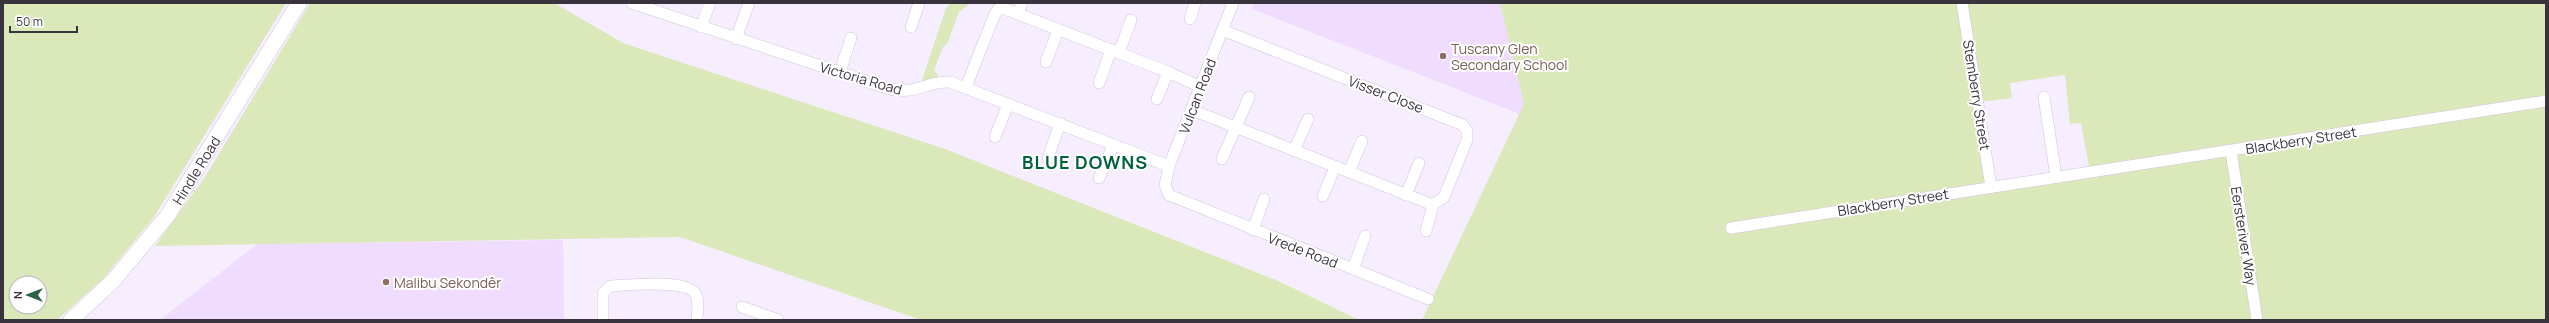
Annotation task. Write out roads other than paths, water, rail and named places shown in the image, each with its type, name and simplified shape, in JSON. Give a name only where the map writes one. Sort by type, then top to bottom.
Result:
[{"type":"street","name":"Hindle Road","points":[[71,320],[113,281],[168,215],[298,3]]},
{"type":"street","name":"Victoria Road","points":[[632,3],[736,39],[901,91],[916,91],[936,82],[950,82],[1060,123],[1113,146],[1169,166]]},
{"type":"street","points":[[701,27],[710,3]]},
{"type":"street","points":[[736,39],[749,3]]},
{"type":"street","points":[[911,28],[919,3]]},
{"type":"street","points":[[1190,19],[1195,3]]},
{"type":"street","name":"Vulcan Road","points":[[1166,190],[1165,181],[1169,166],[1201,87],[1232,3]]},
{"type":"street","name":"Stemberry Street","points":[[1962,3],[1991,187]]},
{"type":"street","points":[[966,87],[998,9],[1020,8],[1058,30],[1168,72],[1201,87]]},
{"type":"street","points":[[1099,83],[1131,20]]},
{"type":"street","points":[[1046,62],[1058,30]]},
{"type":"street","name":"Visser Close","points":[[1222,30],[1463,126],[1467,131],[1467,140],[1444,197],[1433,205],[1426,231]]},
{"type":"street","points":[[840,72],[851,38]]},
{"type":"street","points":[[1157,99],[1168,72]]},
{"type":"street","points":[[1222,159],[1248,97]]},
{"type":"street","points":[[2044,97],[2056,178]]},
{"type":"street","name":"Blackberry Street","points":[[1731,228],[2546,101]]},
{"type":"street","points":[[995,136],[1008,104]]},
{"type":"street","points":[[1192,110],[1433,205]]},
{"type":"street","points":[[1294,151],[1308,119]]},
{"type":"street","points":[[1048,158],[1060,123]]},
{"type":"street","points":[[1349,172],[1362,141]]},
{"type":"street","points":[[1099,178],[1113,146]]},
{"type":"street","name":"Eersteriver Way","points":[[2231,151],[2257,320]]},
{"type":"street","points":[[1406,195],[1419,163]]},
{"type":"street","points":[[1323,196],[1335,167]]},
{"type":"street","name":"Vrede Road","points":[[1166,190],[1173,198],[1428,299]]},
{"type":"street","name":"Vrede Road","points":[[1253,230],[1264,199]]},
{"type":"street","name":"Vrede Road","points":[[1352,269],[1365,236]]},
{"type":"street","points":[[603,320],[604,291],[610,286],[670,284],[684,286],[694,292],[698,300],[697,320]]},
{"type":"street","points":[[742,306],[778,320]]},
{"type":"place","name":"Tuscany Glen Secondary School","points":[[1443,56]]},
{"type":"place","name":"Malibu Sekondêr","points":[[386,282]]},
{"type":"district","name":"BLUE DOWNS","points":[[1085,162]]}]
